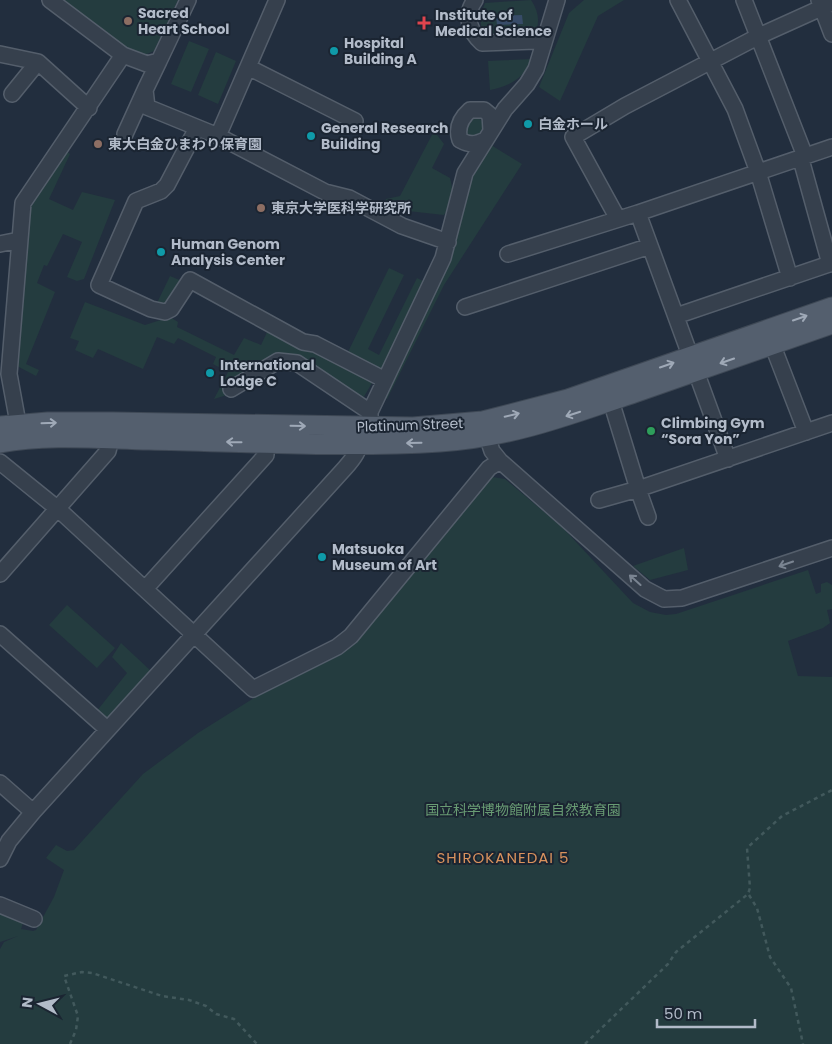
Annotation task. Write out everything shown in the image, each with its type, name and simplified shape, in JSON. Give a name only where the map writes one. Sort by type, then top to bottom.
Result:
[{"type":"main road","name":"Platinum Street","points":[[0,443],[13,430],[113,422],[365,427],[440,442],[485,429],[538,408],[694,364],[770,337],[832,307]]},
{"type":"main road","name":"Platinum Street","points":[[770,337],[832,324]]},
{"type":"main road","name":"Platinum Street","points":[[485,429],[543,424],[611,401],[694,364]]},
{"type":"main road","name":"Platinum Street","points":[[13,430],[111,439],[266,443],[365,427]]},
{"type":"street","points":[[50,0],[123,55],[147,64],[158,61]]},
{"type":"street","points":[[125,134],[188,0]]},
{"type":"street","points":[[218,136],[277,0]]},
{"type":"street","points":[[475,0],[471,6],[470,25],[473,34],[482,43],[535,41],[546,35]]},
{"type":"street","points":[[0,859],[4,839],[32,812],[353,458],[385,380],[443,258],[465,173],[505,109],[527,84],[536,69],[557,0]]},
{"type":"street","points":[[678,0],[735,109],[758,172],[790,278]]},
{"type":"street","points":[[676,316],[831,264],[802,163],[805,156],[744,0]]},
{"type":"street","points":[[618,219],[573,137],[625,106],[824,3],[832,34]]},
{"type":"street","points":[[0,54],[38,62],[88,108]]},
{"type":"street","points":[[13,430],[9,374],[23,203],[123,55]]},
{"type":"street","points":[[12,94],[38,62]]},
{"type":"street","points":[[248,67],[356,121]]},
{"type":"street","points":[[145,90],[148,107],[218,136],[325,192],[349,198],[402,226],[448,242]]},
{"type":"street","points":[[197,128],[167,185],[161,190],[136,201],[99,285],[152,309],[165,312],[171,309],[190,280],[304,342],[315,344],[385,380]]},
{"type":"street","points":[[508,254],[638,213],[832,147]]},
{"type":"street","points":[[638,213],[728,459]]},
{"type":"street","points":[[0,244],[19,240]]},
{"type":"street","points":[[466,307],[650,246]]},
{"type":"street","points":[[770,337],[806,432]]},
{"type":"street","points":[[231,389],[278,362],[296,363],[365,427]]},
{"type":"street","points":[[611,401],[648,517]]},
{"type":"street","points":[[598,500],[638,489],[832,423]]},
{"type":"street","points":[[485,429],[492,451],[500,461],[645,589],[664,599],[682,598],[832,548]]},
{"type":"street","points":[[0,574],[108,451],[111,439]]},
{"type":"street","points":[[145,589],[266,455],[266,443]]},
{"type":"street","points":[[0,462],[58,509],[253,689],[337,646],[351,636],[489,468],[500,461]]},
{"type":"street","points":[[0,634],[107,729]]},
{"type":"street","points":[[0,783],[32,812]]},
{"type":"street","points":[[0,905],[34,919]]},
{"type":"path","points":[[585,1044],[668,964],[676,952],[748,894],[750,888],[747,848],[782,816],[832,790]]},
{"type":"path","points":[[748,894],[758,908],[770,957],[791,988],[803,1044]]},
{"type":"path","points":[[70,1044],[76,1030],[78,1016],[64,976],[82,972],[92,973],[162,996],[189,1000],[206,1006],[216,1014],[234,1019],[257,1044]]},
{"type":"green space","name":"Sacred Heart School","points":[[61,0],[178,0],[154,51],[142,56],[125,48]]},
{"type":"green space","points":[[531,0],[538,18],[536,32],[533,36],[487,38],[482,29],[481,21],[485,3]]},
{"type":"green space","points":[[584,0],[624,0],[598,16],[560,101],[539,87],[569,13]]},
{"type":"green space","points":[[189,41],[209,49],[191,92],[171,84]]},
{"type":"green space","points":[[216,52],[236,61],[218,104],[198,95]]},
{"type":"green space","points":[[533,59],[516,80],[490,90],[488,61]]},
{"type":"green space","points":[[474,117],[481,120],[484,127],[481,134],[474,137],[467,134],[464,127],[467,120]]},
{"type":"green space","points":[[434,131],[444,144],[432,168],[450,178],[451,183],[452,197],[447,211],[444,215],[399,210],[395,213],[382,209],[386,199],[400,196]]},
{"type":"green space","points":[[491,145],[522,164],[444,285],[387,399],[382,396],[477,167]]},
{"type":"green space","points":[[64,149],[70,154],[49,199],[73,210],[82,192],[115,200],[84,279],[77,281],[67,277],[82,242],[63,234],[47,266],[44,265],[37,283],[55,292],[26,364],[39,370],[36,376],[17,366],[29,200]]},
{"type":"green space","points":[[389,268],[404,275],[368,349],[379,355],[417,278],[427,283],[384,372],[347,354]]},
{"type":"green space","points":[[170,276],[184,282],[167,306],[156,305]]},
{"type":"green space","points":[[85,302],[145,325],[170,317],[178,322],[177,327],[234,355],[244,338],[261,345],[269,328],[370,377],[372,383],[362,400],[298,362],[229,385],[227,395],[214,399],[228,372],[213,364],[216,357],[178,338],[174,344],[157,337],[143,369],[98,349],[93,358],[75,350],[79,341],[70,338]]},
{"type":"green space","name":"国立科学博物館附属自然教育園","points":[[486,476],[505,479],[562,527],[633,603],[650,612],[666,615],[676,614],[808,570],[816,594],[821,592],[821,584],[827,582],[832,585],[832,609],[827,610],[830,623],[823,628],[788,641],[798,676],[832,677],[832,1044],[0,1044],[0,949],[4,942],[18,936],[0,942],[0,914],[23,923],[21,929],[36,930],[54,897],[64,870],[46,858],[56,845],[67,851],[74,850],[143,774],[198,733],[254,698],[351,644]]},
{"type":"green space","points":[[684,548],[688,570],[650,580],[633,566]]},
{"type":"green space","points":[[67,605],[115,648],[97,668],[49,625]]},
{"type":"green space","points":[[121,643],[151,671],[106,722],[96,712],[127,673],[112,657]]},
{"type":"water","points":[[522,15],[523,24],[497,25],[496,16]]},
{"type":"place","name":"Sacred Heart School","points":[[128,21]]},
{"type":"place","name":"Institute of Medical Science","points":[[424,23]]},
{"type":"place","name":"Hospital Building A","points":[[334,51]]},
{"type":"place","name":"白金ホール","points":[[528,124]]},
{"type":"place","name":"General Research Building","points":[[311,136]]},
{"type":"place","name":"東大白金ひまわり保育園","points":[[98,144]]},
{"type":"place","name":"東京大学医科学研究所","points":[[261,208]]},
{"type":"place","name":"Human Genom Analysis Center","points":[[161,252]]},
{"type":"place","name":"International Lodge C","points":[[210,373]]},
{"type":"place","name":"Climbing Gym “Sora Yon”","points":[[651,431]]},
{"type":"place","name":"Matsuoka Museum of Art","points":[[322,557]]},
{"type":"district","name":"SHIROKANEDAI 5","points":[[503,858]]}]
